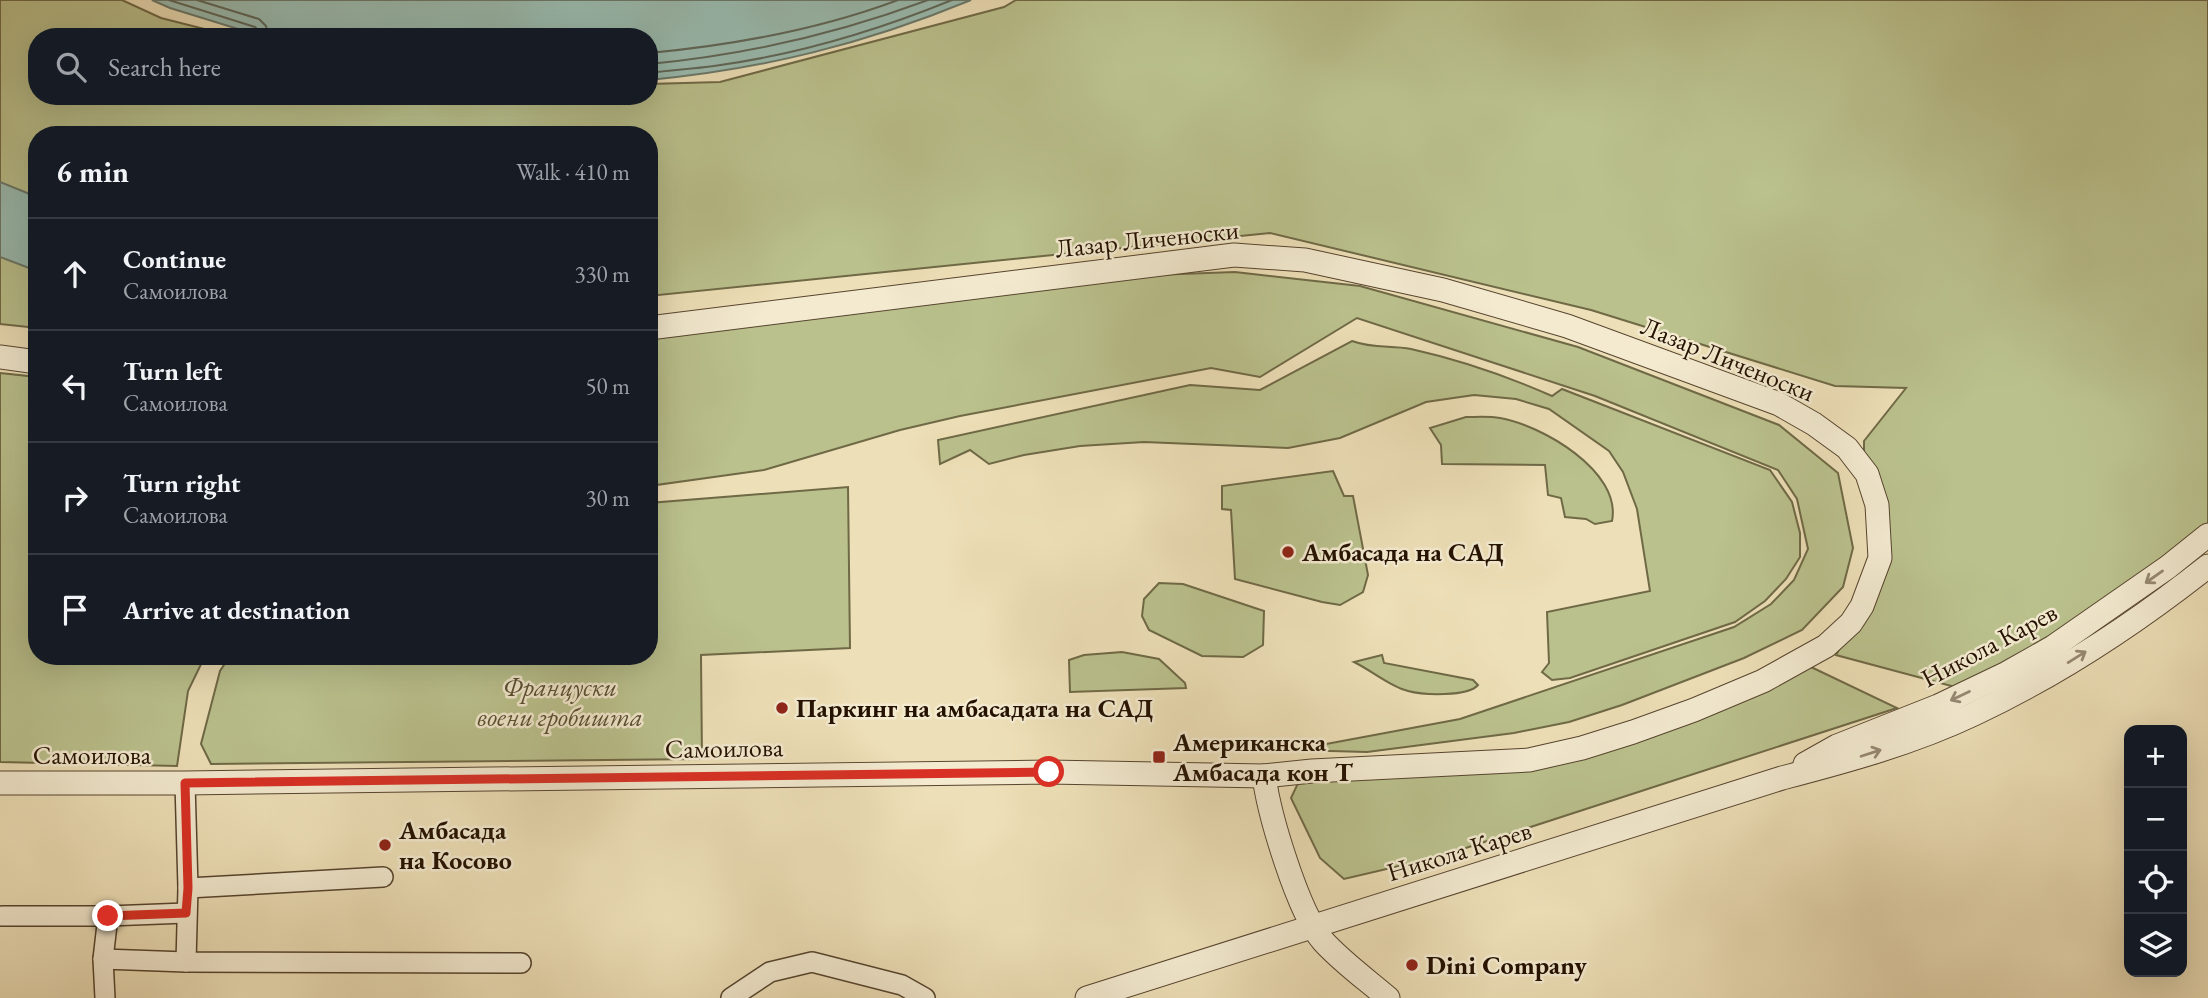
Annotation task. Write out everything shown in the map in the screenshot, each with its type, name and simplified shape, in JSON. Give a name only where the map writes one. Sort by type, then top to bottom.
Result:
[{"type":"street","name":"Лазар Личеноски","points":[[658,327],[1234,255],[1304,260],[1443,290],[1567,326],[1779,404],[1814,424],[1847,448],[1867,474],[1877,505],[1881,558],[1862,606],[1852,623],[1826,646],[1763,681],[1633,732],[1582,748],[1529,760],[1264,776]]},
{"type":"street","points":[[0,357],[28,361]]},
{"type":"street","name":"Никола Карев","points":[[1782,778],[1838,746],[1938,706],[2007,673],[2053,647],[2208,536]]},
{"type":"street","name":"Никола Карев","points":[[1087,998],[1782,778],[1870,754],[1973,714],[2080,655],[2147,612],[2208,566]]},
{"type":"street","name":"Самоилова","points":[[0,783],[1049,772],[1264,776]]},
{"type":"street","points":[[1264,776],[1266,797],[1286,859],[1313,926],[1330,947],[1388,998]]},
{"type":"street","name":"Самоилова","points":[[185,783],[188,888],[186,962]]},
{"type":"street","points":[[188,888],[383,877]]},
{"type":"street","points":[[2,916],[186,913]]},
{"type":"street","points":[[105,998],[103,960],[108,916]]},
{"type":"street","points":[[103,960],[521,963]]},
{"type":"street","points":[[731,998],[770,971],[812,962],[902,985],[925,998]]},
{"type":"green space","points":[[0,0],[122,0],[161,18],[200,28],[28,28],[28,105],[658,105],[658,84],[720,82],[1004,7],[1016,0],[2208,0],[2208,529],[2035,649],[1955,687],[1836,655],[1887,567],[1864,463],[1864,441],[1906,388],[1835,386],[1591,310],[1270,233],[658,295],[658,126],[28,126],[28,327],[0,324]]},
{"type":"green space","points":[[1235,272],[1360,286],[1578,347],[1779,425],[1838,473],[1853,548],[1843,587],[1802,630],[1744,658],[1622,705],[1569,722],[1514,733],[1367,752],[1294,750],[1460,719],[1734,627],[1771,604],[1794,580],[1808,549],[1797,499],[1778,470],[1595,396],[1357,318],[1260,377],[1211,368],[960,416],[900,430],[764,470],[658,485],[658,338],[1098,277]]},
{"type":"green space","points":[[1352,341],[1411,349],[1446,358],[1500,375],[1552,396],[1562,389],[1770,470],[1792,502],[1800,533],[1800,557],[1786,579],[1765,601],[1735,622],[1570,678],[1552,680],[1542,672],[1549,663],[1547,612],[1650,591],[1637,509],[1623,472],[1609,451],[1549,409],[1516,399],[1474,395],[1426,402],[1340,438],[1288,448],[1144,442],[1080,446],[989,464],[970,450],[940,464],[938,440],[1190,385],[1260,390]]},
{"type":"green space","points":[[0,373],[28,376],[28,665],[201,665],[188,691],[177,766],[0,762]]},
{"type":"green space","points":[[1466,417],[1496,417],[1517,422],[1556,440],[1575,453],[1592,468],[1604,485],[1612,503],[1612,521],[1595,524],[1586,519],[1565,517],[1561,498],[1548,495],[1545,465],[1442,464],[1441,445],[1430,428]]},
{"type":"green space","points":[[1333,471],[1344,496],[1353,496],[1368,575],[1363,592],[1340,605],[1235,579],[1231,510],[1222,509],[1222,486]]},
{"type":"green space","name":"Француски воени гробишта","points":[[848,487],[850,648],[701,655],[702,759],[211,764],[201,744],[220,671],[224,665],[658,665],[658,502]]},
{"type":"green space","points":[[1159,583],[1183,584],[1264,611],[1263,645],[1243,657],[1202,656],[1149,630],[1142,616],[1144,599]]},
{"type":"green space","points":[[1122,652],[1159,659],[1185,683],[1186,688],[1070,692],[1069,660],[1084,655]]},
{"type":"green space","points":[[1382,655],[1384,663],[1473,680],[1478,685],[1465,692],[1415,692],[1394,686],[1354,662]]},
{"type":"green space","points":[[1811,667],[1897,708],[1438,857],[1344,879],[1320,858],[1291,798],[1300,779],[1540,766]]},
{"type":"water","points":[[152,0],[971,0],[892,30],[813,52],[733,69],[658,79],[658,28],[235,28]]},
{"type":"water","points":[[0,182],[28,193],[28,268],[0,257]]},
{"type":"place","name":"Амбасада на САД","points":[[1288,552]]},
{"type":"place","name":"Паркинг на амбасадата на САД","points":[[782,708]]},
{"type":"place","name":"Американска Амбасада кон Т","points":[[1159,757]]},
{"type":"place","name":"Амбасада на Косово","points":[[385,845]]},
{"type":"place","name":"Dini Company","points":[[1412,965]]},
{"type":"route","points":[[108,916],[186,913],[188,888],[185,783],[1049,772]]}]
